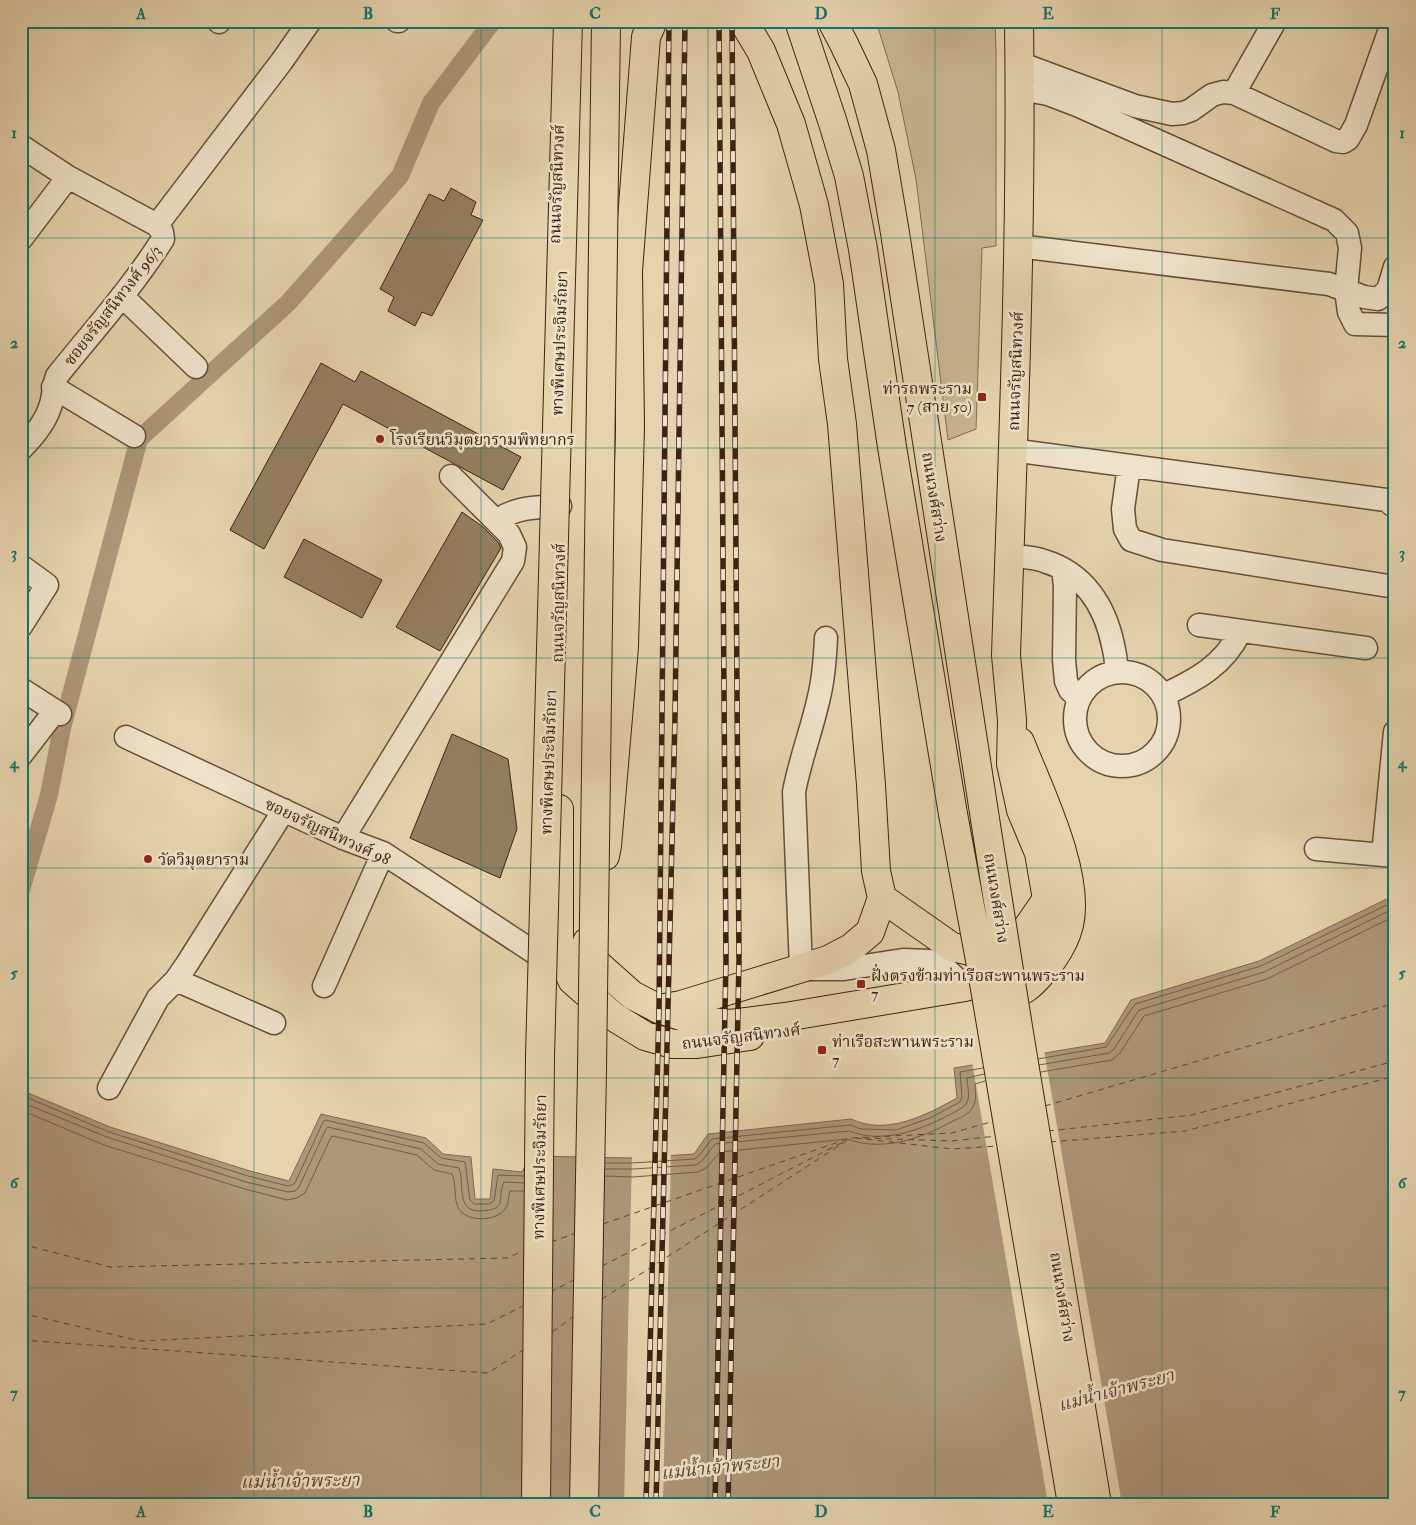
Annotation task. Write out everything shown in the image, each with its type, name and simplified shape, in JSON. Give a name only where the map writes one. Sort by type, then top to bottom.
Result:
[{"type":"main road","name":"ถนนจรัญสนิทวงศ์","points":[[561,21],[551,397],[560,506],[556,672],[560,850],[559,947],[572,980],[614,1017],[645,1036],[673,1044],[697,1044],[924,1011],[1003,996],[1026,989],[1045,970],[1057,953],[1069,925],[1071,899],[1069,877],[1061,849],[1012,720]]},
{"type":"main road","name":"ทางพิเศษประจิมรัถยา","points":[[536,1504],[540,1056],[568,21]]},
{"type":"main road","points":[[594,903],[607,846],[624,646],[630,427],[628,271],[646,37],[653,21]]},
{"type":"main road","points":[[659,1009],[681,1005],[828,960],[851,948],[870,932],[882,898],[876,871],[871,785],[842,424],[833,359],[829,284],[814,205],[791,124],[761,51],[743,21]]},
{"type":"main road","name":"ถนนวงศ์สว่าง","points":[[799,21],[849,176],[863,249],[892,447],[953,814],[982,971],[1072,1504]]},
{"type":"main road","name":"ถนนจรัญสนิทวงศ์","points":[[610,30],[607,395],[595,519],[582,838],[582,901],[586,940],[596,963],[632,995],[659,1009],[696,1021],[731,1024],[785,1017],[965,987],[1003,974],[1026,956],[1040,938],[1046,919],[1047,899],[1039,853],[1022,810],[1011,764],[1012,720],[1006,655],[1018,246],[1019,21]]},
{"type":"main road","name":"ถนนวงศ์สว่าง","points":[[838,29],[863,84],[881,150],[896,233],[1018,1033],[1097,1504]]},
{"type":"main road","points":[[584,1504],[610,30]]},
{"type":"main road","points":[[882,898],[952,947],[994,956],[1012,946],[1023,934],[1047,899],[1056,877],[1061,849]]},
{"type":"street","name":"ซอยจรัญสนิทวงศ์ 96/3","points":[[21,449],[46,418],[51,405],[56,376],[122,296],[163,239],[162,232],[157,226],[310,21]]},
{"type":"street","points":[[1234,93],[1275,21]]},
{"type":"street","points":[[1020,76],[1172,114],[1183,114],[1212,95],[1223,92],[1234,93],[1336,141],[1343,142],[1348,139],[1356,125],[1393,21]]},
{"type":"street","points":[[1020,76],[1048,94],[1077,104],[1334,220],[1347,233],[1350,248],[1346,290],[1349,312],[1355,324],[1395,325]]},
{"type":"street","points":[[21,146],[68,177],[157,226]]},
{"type":"street","points":[[21,239],[68,177]]},
{"type":"street","points":[[1018,246],[1329,284],[1364,297],[1378,298],[1388,290],[1395,267]]},
{"type":"street","points":[[122,296],[196,367]]},
{"type":"street","points":[[53,387],[134,436]]},
{"type":"street","points":[[1012,450],[1386,500],[1395,507]]},
{"type":"street","points":[[1129,466],[1123,509],[1125,529],[1131,540],[1162,550],[1395,587]]},
{"type":"street","points":[[343,838],[513,561],[515,546],[509,534],[450,476]]},
{"type":"street","points":[[496,521],[502,516],[523,508],[560,506]]},
{"type":"street","points":[[1010,556],[1042,560],[1063,569],[1083,585],[1095,598],[1109,627],[1117,663],[1116,672]]},
{"type":"street","points":[[21,566],[47,585],[21,626]]},
{"type":"street","points":[[1063,569],[1065,586],[1064,660],[1066,681],[1070,690],[1079,700]]},
{"type":"street","points":[[1199,625],[1366,648]]},
{"type":"street","points":[[1164,695],[1194,681],[1210,669],[1228,652],[1240,632]]},
{"type":"street","points":[[826,638],[824,673],[819,699],[794,792],[801,969],[844,969],[903,960],[930,960],[946,969],[965,987]]},
{"type":"street","points":[[1116,672],[1130,672],[1144,676],[1155,684],[1164,695],[1168,708],[1169,722],[1163,742],[1154,754],[1136,764],[1124,766],[1112,765],[1090,755],[1082,746],[1077,735],[1075,723],[1075,711],[1085,689],[1104,675],[1116,672]]},
{"type":"street","points":[[21,689],[57,712],[21,755]]},
{"type":"street","points":[[1316,849],[1389,856],[1395,732]]},
{"type":"street","name":"ซอยจรัญสนิทวงศ์ 98","points":[[126,737],[343,838],[383,853],[570,976]]},
{"type":"street","points":[[109,1088],[158,998],[176,980],[284,810]]},
{"type":"street","points":[[324,986],[383,853]]},
{"type":"street","points":[[176,980],[274,1023]]},
{"type":"shaded area","points":[[876,21],[995,21],[996,246],[982,248],[976,429],[948,440],[916,179],[898,92]]},
{"type":"water","name":"แม่น้ำเจ้าพระยา","points":[[1395,895],[1395,1504],[21,1504],[21,1090],[110,1127],[250,1171],[289,1181],[321,1114],[426,1138],[443,1154],[471,1157],[475,1199],[490,1199],[493,1169],[522,1172],[530,1156],[632,1158],[694,1154],[708,1134],[851,1119],[865,1124],[892,1124],[919,1117],[957,1098],[954,1068],[1105,1043],[1131,1000],[1259,961]]},
{"type":"pier","points":[[1044,1050],[1122,1504],[1048,1504],[972,1062]]},
{"type":"pier","points":[[671,1153],[663,1504],[624,1504],[632,1156]]},
{"type":"building","points":[[451,188],[476,202],[471,215],[483,220],[432,316],[422,312],[415,326],[388,311],[394,297],[380,289],[429,194],[444,201]]},
{"type":"building","points":[[321,363],[355,382],[361,371],[521,457],[503,490],[343,404],[264,549],[230,530]]},
{"type":"building","points":[[462,512],[483,527],[498,542],[501,548],[440,651],[396,627]]},
{"type":"building","points":[[304,539],[382,580],[362,618],[284,577]]},
{"type":"building","points":[[452,734],[508,759],[517,829],[500,878],[410,838]]},
{"type":"waterway","points":[[21,890],[49,795],[62,728],[139,439],[288,303],[400,176],[431,103],[493,21]]},
{"type":"ferry route","points":[[1045,1106],[1395,1003]]},
{"type":"ferry route","points":[[1048,1131],[1192,1115],[1395,1061]]},
{"type":"ferry route","points":[[1050,1142],[1185,1131],[1395,1076]]},
{"type":"ferry route","points":[[602,1299],[851,1138],[952,1133],[994,1121]]},
{"type":"ferry route","points":[[864,1138],[952,1141],[997,1136]]},
{"type":"ferry route","points":[[856,1138],[952,1149],[998,1146]]},
{"type":"ferry route","points":[[603,1224],[847,1139]]},
{"type":"ferry route","points":[[602,1266],[845,1141]]},
{"type":"ferry route","points":[[551,1242],[576,1233]]},
{"type":"ferry route","points":[[21,1244],[110,1267],[506,1258],[524,1251]]},
{"type":"ferry route","points":[[550,1292],[576,1279]]},
{"type":"ferry route","points":[[21,1313],[140,1341],[487,1324],[525,1305]]},
{"type":"ferry route","points":[[552,1332],[573,1317]]},
{"type":"ferry route","points":[[21,1340],[488,1373],[523,1350]]},
{"type":"railway","points":[[646,1504],[659,1009],[669,21]]},
{"type":"railway","points":[[656,1504],[675,716],[685,21]]},
{"type":"railway","points":[[715,1504],[726,960],[719,21]]},
{"type":"railway","points":[[728,1504],[739,960],[732,21]]},
{"type":"place","name":"ท่ารถพระราม 7 (สาย 50)","points":[[982,397]]},
{"type":"place","name":"โรงเรียนวิมุตยารามพิทยากร","points":[[380,439]]},
{"type":"place","name":"วัดวิมุตยาราม","points":[[148,859]]},
{"type":"place","name":"ฝั่งตรงข้ามท่าเรือสะพานพระราม 7","points":[[861,984]]},
{"type":"place","name":"ท่าเรือสะพานพระราม 7","points":[[822,1050]]}]
